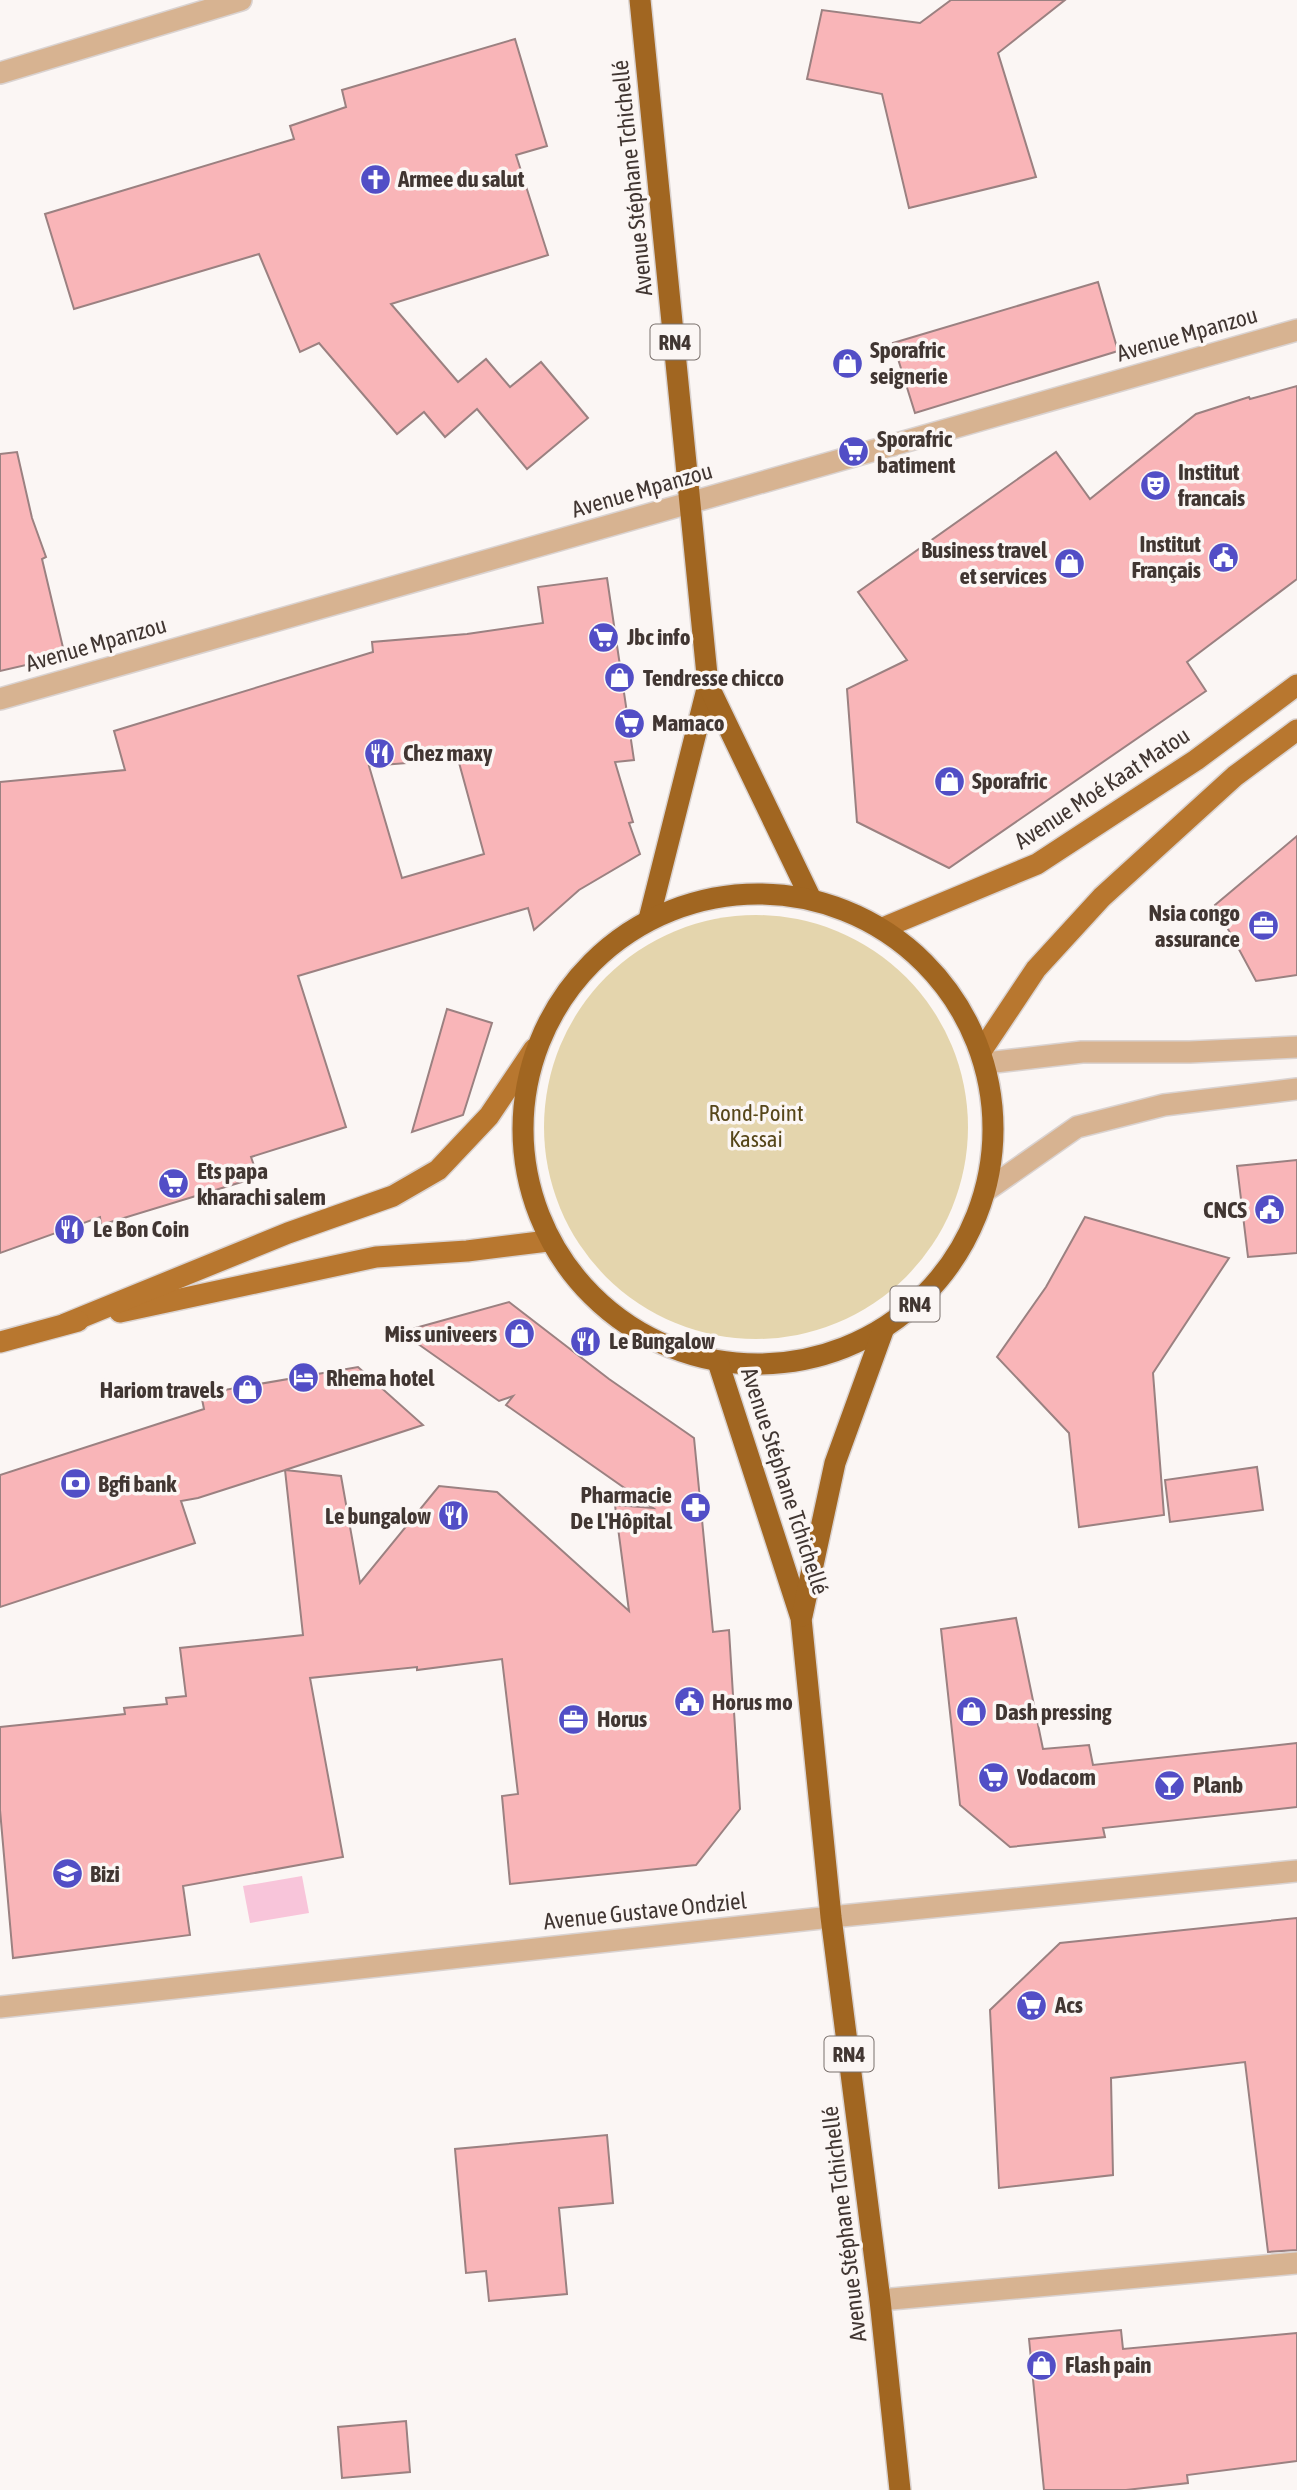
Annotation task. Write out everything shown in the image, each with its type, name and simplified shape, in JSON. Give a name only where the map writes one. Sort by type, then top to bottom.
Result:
[{"type":"highway","name":"Avenue Stéphane Tchichellé","points":[[640,0],[708,684],[649,919]]},
{"type":"highway","name":"Avenue Stéphane Tchichellé","points":[[708,684],[811,899]]},
{"type":"highway","name":"RN4","points":[[756,893],[811,899],[883,928],[943,981],[984,1057],[995,1126],[987,1190],[965,1244],[930,1291],[884,1328],[832,1353],[775,1364],[718,1362],[666,1347],[619,1320],[580,1284],[548,1241],[526,1179],[520,1114],[534,1049],[561,997],[600,953],[649,919],[701,900],[756,893]]},
{"type":"highway","name":"Avenue Stéphane Tchichellé","points":[[801,1618],[835,1463],[884,1328]]},
{"type":"highway","name":"Avenue Stéphane Tchichellé","points":[[718,1362],[801,1618],[831,1917],[880,2300],[900,2490]]},
{"type":"main road","name":"Avenue Moé Kaat Matou","points":[[883,928],[1037,864],[1196,760],[1297,685]]},
{"type":"main road","points":[[984,1057],[1036,969],[1102,897],[1235,776],[1297,730]]},
{"type":"main road","points":[[65,1324],[288,1233],[393,1196],[438,1170],[489,1116],[534,1049]]},
{"type":"main road","points":[[0,1342],[65,1324],[376,1257],[467,1251],[548,1241]]},
{"type":"street","points":[[0,73],[241,0]]},
{"type":"street","name":"Avenue Mpanzou","points":[[0,699],[1297,330]]},
{"type":"street","points":[[984,1057],[1297,1047]]},
{"type":"street","points":[[987,1190],[1077,1127],[1164,1105],[1297,1089]]},
{"type":"street","name":"Avenue Gustave Ondziel","points":[[0,2007],[831,1917],[1297,1871]]},
{"type":"street","points":[[880,2300],[1297,2263]]},
{"type":"green space","name":"Rond-Point Kassai","points":[[756,915],[797,919],[837,931],[874,951],[906,977],[932,1009],[952,1046],[964,1086],[968,1127],[964,1168],[952,1208],[932,1245],[906,1277],[874,1303],[837,1323],[797,1335],[756,1339],[715,1335],[675,1323],[638,1303],[606,1277],[580,1245],[560,1208],[548,1168],[544,1127],[548,1086],[560,1046],[580,1009],[606,977],[638,951],[675,931],[715,919]]},
{"type":"shaded area","points":[[302,1876],[309,1913],[250,1923],[243,1886]]},
{"type":"building","points":[[951,0],[1065,0],[998,53],[1036,177],[909,208],[882,94],[807,79],[822,10],[920,23]]},
{"type":"building","points":[[515,39],[547,146],[516,155],[548,255],[391,304],[458,382],[486,359],[510,387],[541,362],[588,418],[527,469],[477,409],[445,437],[424,412],[397,434],[319,343],[300,352],[259,254],[74,309],[45,214],[294,139],[290,126],[346,107],[342,90]]},
{"type":"building","points":[[1098,282],[1118,351],[915,413],[893,343]]},
{"type":"building","points":[[1297,386],[1297,579],[1187,662],[1206,691],[949,868],[857,822],[847,689],[907,660],[858,592],[1056,452],[1090,499],[1196,414],[1249,397],[1250,399]]},
{"type":"building","points":[[17,452],[32,518],[46,557],[42,559],[65,656],[0,671],[0,454]]},
{"type":"building","points":[[607,578],[634,760],[615,762],[633,822],[629,823],[640,854],[579,890],[534,930],[528,908],[298,976],[346,1127],[251,1157],[258,1177],[101,1225],[100,1217],[0,1253],[0,782],[125,770],[114,731],[373,652],[372,642],[467,634],[543,623],[538,587]],"holes":[[[458,759],[484,854],[402,878],[369,766]]]},
{"type":"building","points":[[1297,836],[1297,975],[1256,981],[1215,905]]},
{"type":"building","points":[[447,1009],[492,1023],[463,1115],[412,1132]]},
{"type":"building","name":"CNCS","points":[[1297,1160],[1297,1253],[1248,1257],[1237,1166]]},
{"type":"building","points":[[1085,1217],[1229,1258],[1153,1373],[1164,1515],[1079,1527],[1069,1433],[997,1357],[1046,1287]]},
{"type":"building","points":[[509,1302],[609,1379],[694,1438],[713,1632],[729,1630],[740,1809],[696,1865],[510,1884],[502,1796],[518,1794],[502,1659],[417,1670],[417,1667],[310,1678],[343,1857],[183,1886],[190,1935],[13,1958],[0,1810],[0,1727],[125,1714],[124,1708],[167,1704],[166,1698],[186,1696],[180,1648],[303,1635],[285,1470],[341,1476],[360,1583],[439,1486],[497,1492],[629,1611],[615,1505],[653,1508],[506,1405],[513,1396],[499,1401],[401,1332]]},
{"type":"building","points":[[358,1367],[423,1425],[198,1498],[181,1501],[195,1543],[0,1607],[0,1475],[204,1409],[201,1394]]},
{"type":"building","points":[[1257,1467],[1263,1510],[1170,1522],[1165,1480]]},
{"type":"building","points":[[1016,1618],[1043,1749],[1089,1745],[1093,1765],[1297,1743],[1297,1807],[1103,1828],[1105,1837],[1010,1847],[960,1805],[941,1629]]},
{"type":"building","points":[[1297,1918],[1297,2250],[1268,2252],[1245,2062],[1111,2078],[1113,2175],[999,2188],[990,2010],[1060,1943]]},
{"type":"building","points":[[607,2135],[613,2203],[559,2208],[567,2294],[489,2301],[486,2271],[466,2273],[455,2149]]},
{"type":"building","points":[[1121,2330],[1123,2349],[1297,2333],[1297,2461],[1187,2475],[1188,2483],[1126,2490],[1044,2490],[1029,2339]]},
{"type":"building","points":[[406,2421],[410,2472],[342,2478],[338,2427]]},
{"type":"place","name":"Armee du salut","points":[[375,179]]},
{"type":"place","name":"Sporafric seignerie","points":[[847,363]]},
{"type":"place","name":"Sporafric batiment","points":[[854,452]]},
{"type":"place","name":"Institut francais","points":[[1155,485]]},
{"type":"place","name":"Institut Français","points":[[1224,557]]},
{"type":"place","name":"Business travel et services","points":[[1070,563]]},
{"type":"place","name":"Jbc info","points":[[604,637]]},
{"type":"place","name":"Tendresse chicco","points":[[620,678]]},
{"type":"place","name":"Mamaco","points":[[629,723]]},
{"type":"place","name":"Chez maxy","points":[[380,753]]},
{"type":"place","name":"Sporafric","points":[[949,781]]},
{"type":"place","name":"Nsia congo assurance","points":[[1263,926]]},
{"type":"place","name":"Ets papa kharachi salem","points":[[174,1184]]},
{"type":"place","name":"CNCS","points":[[1270,1210]]},
{"type":"place","name":"Le Bon Coin","points":[[70,1229]]},
{"type":"place","name":"Miss univeers","points":[[520,1334]]},
{"type":"place","name":"Le Bungalow","points":[[586,1341]]},
{"type":"place","name":"Rhema hotel","points":[[303,1378]]},
{"type":"place","name":"Hariom travels","points":[[247,1390]]},
{"type":"place","name":"Bgfi bank","points":[[75,1484]]},
{"type":"place","name":"Pharmacie De L'Hôpital","points":[[695,1508]]},
{"type":"place","name":"Le bungalow","points":[[454,1516]]},
{"type":"place","name":"Horus mo","points":[[689,1702]]},
{"type":"place","name":"Dash pressing","points":[[972,1712]]},
{"type":"place","name":"Horus","points":[[574,1719]]},
{"type":"place","name":"Vodacom","points":[[994,1777]]},
{"type":"place","name":"Planb","points":[[1170,1785]]},
{"type":"place","name":"Bizi","points":[[67,1874]]},
{"type":"place","name":"Acs","points":[[1032,2005]]},
{"type":"place","name":"Flash pain","points":[[1042,2365]]}]
